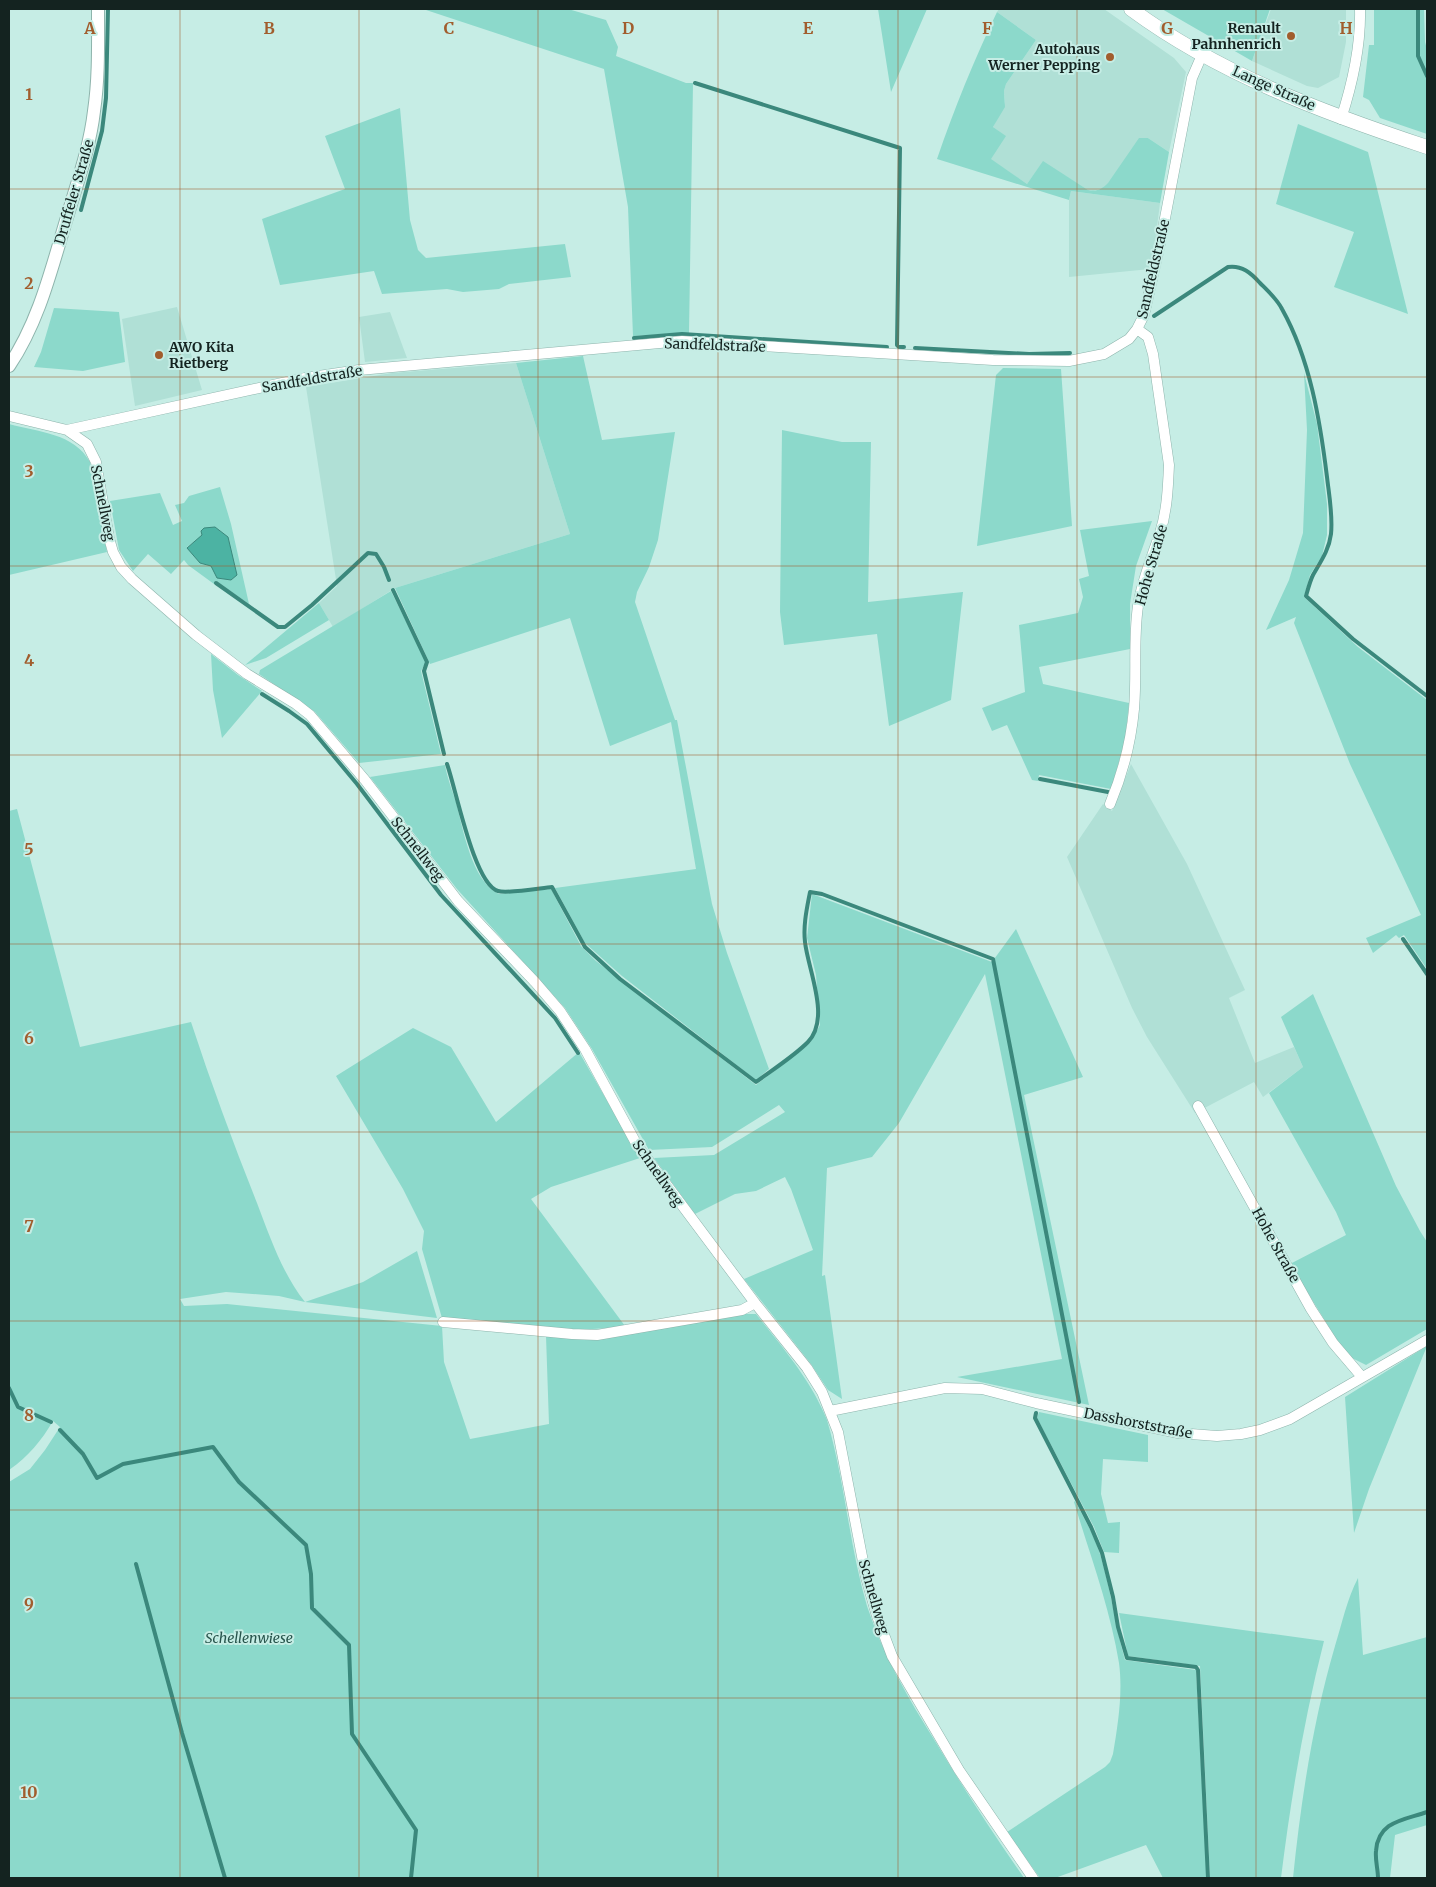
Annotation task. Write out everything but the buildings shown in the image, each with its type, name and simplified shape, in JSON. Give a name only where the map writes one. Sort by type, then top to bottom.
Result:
[{"type":"main road","name":"Lange Straße","points":[[1131,9],[1202,55],[1245,76],[1342,119],[1427,147]]},
{"type":"street","name":"Druffeler Straße","points":[[9,366],[25,339],[43,296],[86,150],[94,110],[98,69],[98,9]]},
{"type":"street","points":[[1342,119],[1350,93],[1360,36],[1360,9]]},
{"type":"street","name":"Sandfeldstraße","points":[[9,416],[67,430],[305,378],[381,368],[682,341],[993,360],[1069,361],[1104,354],[1129,339],[1144,315],[1160,244],[1192,78],[1202,55]]},
{"type":"street","name":"Hohe Straße","points":[[1110,804],[1125,766],[1130,742],[1134,709],[1138,608],[1146,571],[1166,511],[1169,465],[1153,354],[1148,336],[1137,329]]},
{"type":"street","name":"Schnellweg","points":[[67,430],[87,444],[96,462],[109,538],[113,552],[121,567],[132,579],[196,635],[247,674],[296,704],[310,715],[365,780],[458,901],[560,1011],[581,1043],[637,1146],[754,1303],[807,1368],[822,1392],[838,1432],[866,1577],[877,1616],[892,1656],[959,1770],[1033,1878]]},
{"type":"street","name":"Hohe Straße","points":[[1198,1106],[1310,1309],[1333,1343],[1362,1377]]},
{"type":"street","points":[[443,1322],[597,1335],[742,1310],[754,1303]]},
{"type":"street","name":"Dasshorststraße","points":[[830,1411],[945,1388],[982,1389],[1036,1403],[1178,1432],[1217,1436],[1241,1434],[1260,1430],[1290,1419],[1427,1340]]},
{"type":"shaded area","points":[[999,9],[1104,9],[1174,58],[1186,72],[1169,152],[1148,138],[1104,188],[1093,191],[1088,190],[1043,162],[1027,184],[990,159],[1005,136],[993,127],[1005,103],[1004,91],[1006,84],[1036,40],[997,12]]},
{"type":"shaded area","points":[[1271,9],[1346,9],[1346,42],[1339,77],[1318,88],[1307,86],[1252,61]]},
{"type":"shaded area","points":[[1071,191],[1160,203],[1150,269],[1069,277],[1069,200]]},
{"type":"shaded area","name":"AWO Kita Rietberg","points":[[177,307],[202,390],[135,406],[122,319]]},
{"type":"shaded area","points":[[390,312],[407,358],[365,362],[359,317]]},
{"type":"shaded area","points":[[516,363],[570,534],[395,588],[333,627],[319,603],[337,586],[306,387],[392,373]]},
{"type":"shaded area","points":[[215,527],[228,537],[237,575],[231,580],[217,578],[211,566],[200,563],[187,548],[202,535],[201,531],[204,528]]},
{"type":"shaded area","points":[[1131,764],[1187,864],[1245,990],[1229,998],[1255,1063],[1294,1047],[1303,1067],[1263,1097],[1254,1082],[1195,1113],[1147,1037],[1132,1008],[1067,857],[1103,804],[1112,811]]},
{"type":"green space","points":[[423,9],[568,9],[606,20],[618,47],[616,56],[686,83],[693,83],[689,333],[633,336],[628,207],[604,69]]},
{"type":"green space","points":[[878,9],[927,9],[891,92]]},
{"type":"green space","points":[[1162,9],[1270,9],[1252,61]]},
{"type":"green space","points":[[1374,9],[1424,9],[1427,49],[1427,134],[1380,118],[1369,100],[1363,97],[1369,45],[1374,45]]},
{"type":"green space","points":[[997,12],[1036,40],[1006,84],[1004,91],[1005,107],[993,127],[1006,136],[991,159],[1027,184],[1043,161],[1091,191],[1097,190],[1108,183],[1139,138],[1148,138],[1169,152],[1160,203],[1071,191],[1069,200],[937,159],[980,48]]},
{"type":"green space","points":[[400,108],[410,220],[418,250],[426,258],[565,244],[571,277],[509,284],[499,289],[463,292],[447,289],[382,294],[374,271],[280,285],[262,219],[345,189],[325,136]]},
{"type":"green space","points":[[1298,124],[1368,152],[1408,314],[1334,287],[1354,232],[1276,204]]},
{"type":"green space","points":[[54,308],[119,312],[125,362],[83,371],[34,367],[41,352]]},
{"type":"green space","points":[[583,356],[602,440],[675,432],[658,540],[649,567],[637,592],[635,602],[675,720],[677,720],[712,904],[727,953],[769,1069],[756,1080],[622,976],[585,943],[555,888],[696,869],[671,722],[610,746],[570,618],[430,664],[395,588],[570,534],[516,363]]},
{"type":"green space","points":[[1003,368],[1061,369],[1072,526],[977,546],[996,375]]},
{"type":"green space","points":[[1304,373],[1317,424],[1327,504],[1327,535],[1322,556],[1310,575],[1304,597],[1358,647],[1427,700],[1427,969],[1404,935],[1399,938],[1396,935],[1373,953],[1366,938],[1421,915],[1350,764],[1294,623],[1296,617],[1266,630],[1289,580],[1303,533],[1307,430]]},
{"type":"green space","points":[[9,424],[65,439],[83,452],[90,462],[107,552],[9,575]]},
{"type":"green space","points":[[782,430],[842,442],[871,442],[868,602],[963,592],[951,700],[889,726],[877,634],[784,645],[780,612]]},
{"type":"green space","points":[[220,487],[231,524],[249,604],[216,581],[214,584],[184,560],[171,574],[148,554],[133,571],[119,550],[110,501],[160,493],[173,525],[182,521],[175,505],[184,503],[189,496]],"holes":[[[215,527],[221,532],[211,566],[200,563],[187,547]]]},
{"type":"green space","points":[[1152,521],[1136,566],[1130,604],[1130,649],[1039,667],[1043,684],[1129,703],[1125,741],[1111,789],[1039,775],[1038,781],[1032,780],[1007,725],[992,731],[982,708],[1025,692],[1019,625],[1078,613],[1083,597],[1079,579],[1089,576],[1080,530]]},
{"type":"green space","points":[[391,591],[426,662],[421,671],[441,754],[359,763],[315,712],[259,674],[260,670]]},
{"type":"green space","points":[[319,603],[329,620],[266,658],[245,665]]},
{"type":"green space","points":[[211,654],[262,691],[222,738],[213,690]]},
{"type":"green space","points":[[445,765],[470,854],[475,867],[490,888],[499,894],[551,889],[581,946],[596,961],[756,1085],[810,1043],[820,1025],[816,975],[807,938],[812,894],[992,962],[1016,929],[1083,1077],[1024,1095],[1089,1405],[957,1377],[1062,1359],[985,974],[899,1123],[872,1157],[827,1168],[822,1276],[825,1275],[842,1399],[828,1390],[811,1364],[744,1279],[813,1250],[785,1177],[756,1191],[735,1194],[695,1214],[654,1158],[714,1155],[785,1112],[779,1105],[712,1147],[649,1150],[592,1049],[565,1008],[457,889],[370,777]]},
{"type":"green space","name":"Schellenwiese","points":[[17,809],[80,1047],[191,1022],[222,1113],[272,1242],[283,1267],[305,1302],[279,1296],[226,1292],[180,1299],[184,1306],[227,1304],[442,1326],[444,1362],[470,1439],[549,1424],[546,1336],[741,1314],[756,1314],[805,1378],[827,1420],[861,1583],[873,1624],[888,1659],[946,1759],[1024,1878],[9,1878],[9,1482],[30,1469],[60,1427],[53,1421],[34,1448],[9,1470],[9,811]]},
{"type":"green space","points":[[1313,994],[1396,1186],[1427,1242],[1427,1329],[1366,1365],[1352,1358],[1337,1340],[1290,1264],[1346,1235],[1336,1212],[1269,1093],[1303,1067],[1281,1017]]},
{"type":"green space","points":[[413,1028],[451,1047],[496,1122],[579,1052],[640,1158],[551,1187],[531,1199],[625,1326],[557,1329],[442,1318],[422,1249],[424,1231],[403,1189],[336,1076]]},
{"type":"green space","points":[[417,1251],[437,1318],[305,1302],[363,1282]]},
{"type":"green space","points":[[1427,1346],[1369,1489],[1354,1533],[1345,1397]]},
{"type":"green space","points":[[1039,1412],[1148,1435],[1148,1462],[1103,1459],[1101,1494],[1108,1523],[1120,1522],[1119,1553],[1104,1552],[1094,1527],[1037,1418]]},
{"type":"green space","points":[[1075,1501],[1092,1533],[1100,1554],[1125,1660],[1196,1670],[1207,1878],[1163,1878],[1146,1845],[1055,1878],[1040,1878],[1007,1832],[1105,1767],[1110,1762],[1113,1754],[1120,1697],[1119,1663],[1105,1602]]},
{"type":"green space","points":[[1358,1578],[1363,1655],[1427,1637],[1427,1825],[1395,1835],[1390,1878],[1293,1878],[1304,1790],[1320,1703],[1345,1611]]},
{"type":"green space","points":[[1119,1613],[1324,1641],[1299,1759],[1281,1878],[1210,1878],[1200,1666],[1128,1656]]},
{"type":"waterway","points":[[81,210],[102,131],[106,98],[108,9]]},
{"type":"waterway","points":[[1418,9],[1418,56],[1427,76]]},
{"type":"waterway","points":[[695,83],[900,148],[897,345],[904,347]]},
{"type":"waterway","points":[[1154,316],[1228,267],[1238,267],[1250,273],[1278,302],[1292,328],[1307,369],[1321,434],[1330,505],[1330,540],[1312,577],[1306,596],[1353,639],[1427,696]]},
{"type":"waterway","points":[[634,338],[682,334],[887,347]]},
{"type":"waterway","points":[[915,348],[1029,354],[1070,353]]},
{"type":"waterway","points":[[216,583],[278,627],[285,627],[312,605],[368,553],[376,554],[389,580]]},
{"type":"waterway","points":[[393,590],[427,662],[424,671],[444,754]]},
{"type":"waterway","points":[[262,694],[307,724],[357,784],[441,895],[555,1018],[578,1053]]},
{"type":"waterway","points":[[447,764],[467,834],[481,872],[489,885],[502,892],[552,887],[585,947],[620,979],[756,1082],[802,1048],[815,1032],[818,1020],[818,1007],[805,942],[810,892],[822,894],[993,959],[1079,1402]]},
{"type":"waterway","points":[[1040,779],[1108,792]]},
{"type":"waterway","points":[[1403,939],[1427,974]]},
{"type":"waterway","points":[[9,1388],[18,1407],[51,1422]]},
{"type":"waterway","points":[[1036,1413],[1035,1418],[1091,1527],[1102,1553],[1118,1627],[1127,1658],[1196,1667],[1198,1670],[1208,1878]]},
{"type":"waterway","points":[[60,1430],[83,1454],[97,1478],[123,1464],[213,1447],[239,1482],[306,1545],[311,1574],[312,1608],[349,1645],[352,1734],[416,1830],[411,1878]]},
{"type":"waterway","points":[[136,1564],[182,1733],[225,1878]]},
{"type":"waterway","points":[[1378,1878],[1376,1851],[1382,1833],[1394,1823],[1427,1812]]},
{"type":"place","name":"Renault Pahnhenrich","points":[[1291,36]]},
{"type":"place","name":"Autohaus Werner Pepping","points":[[1110,57]]},
{"type":"place","name":"AWO Kita Rietberg","points":[[159,355]]}]
